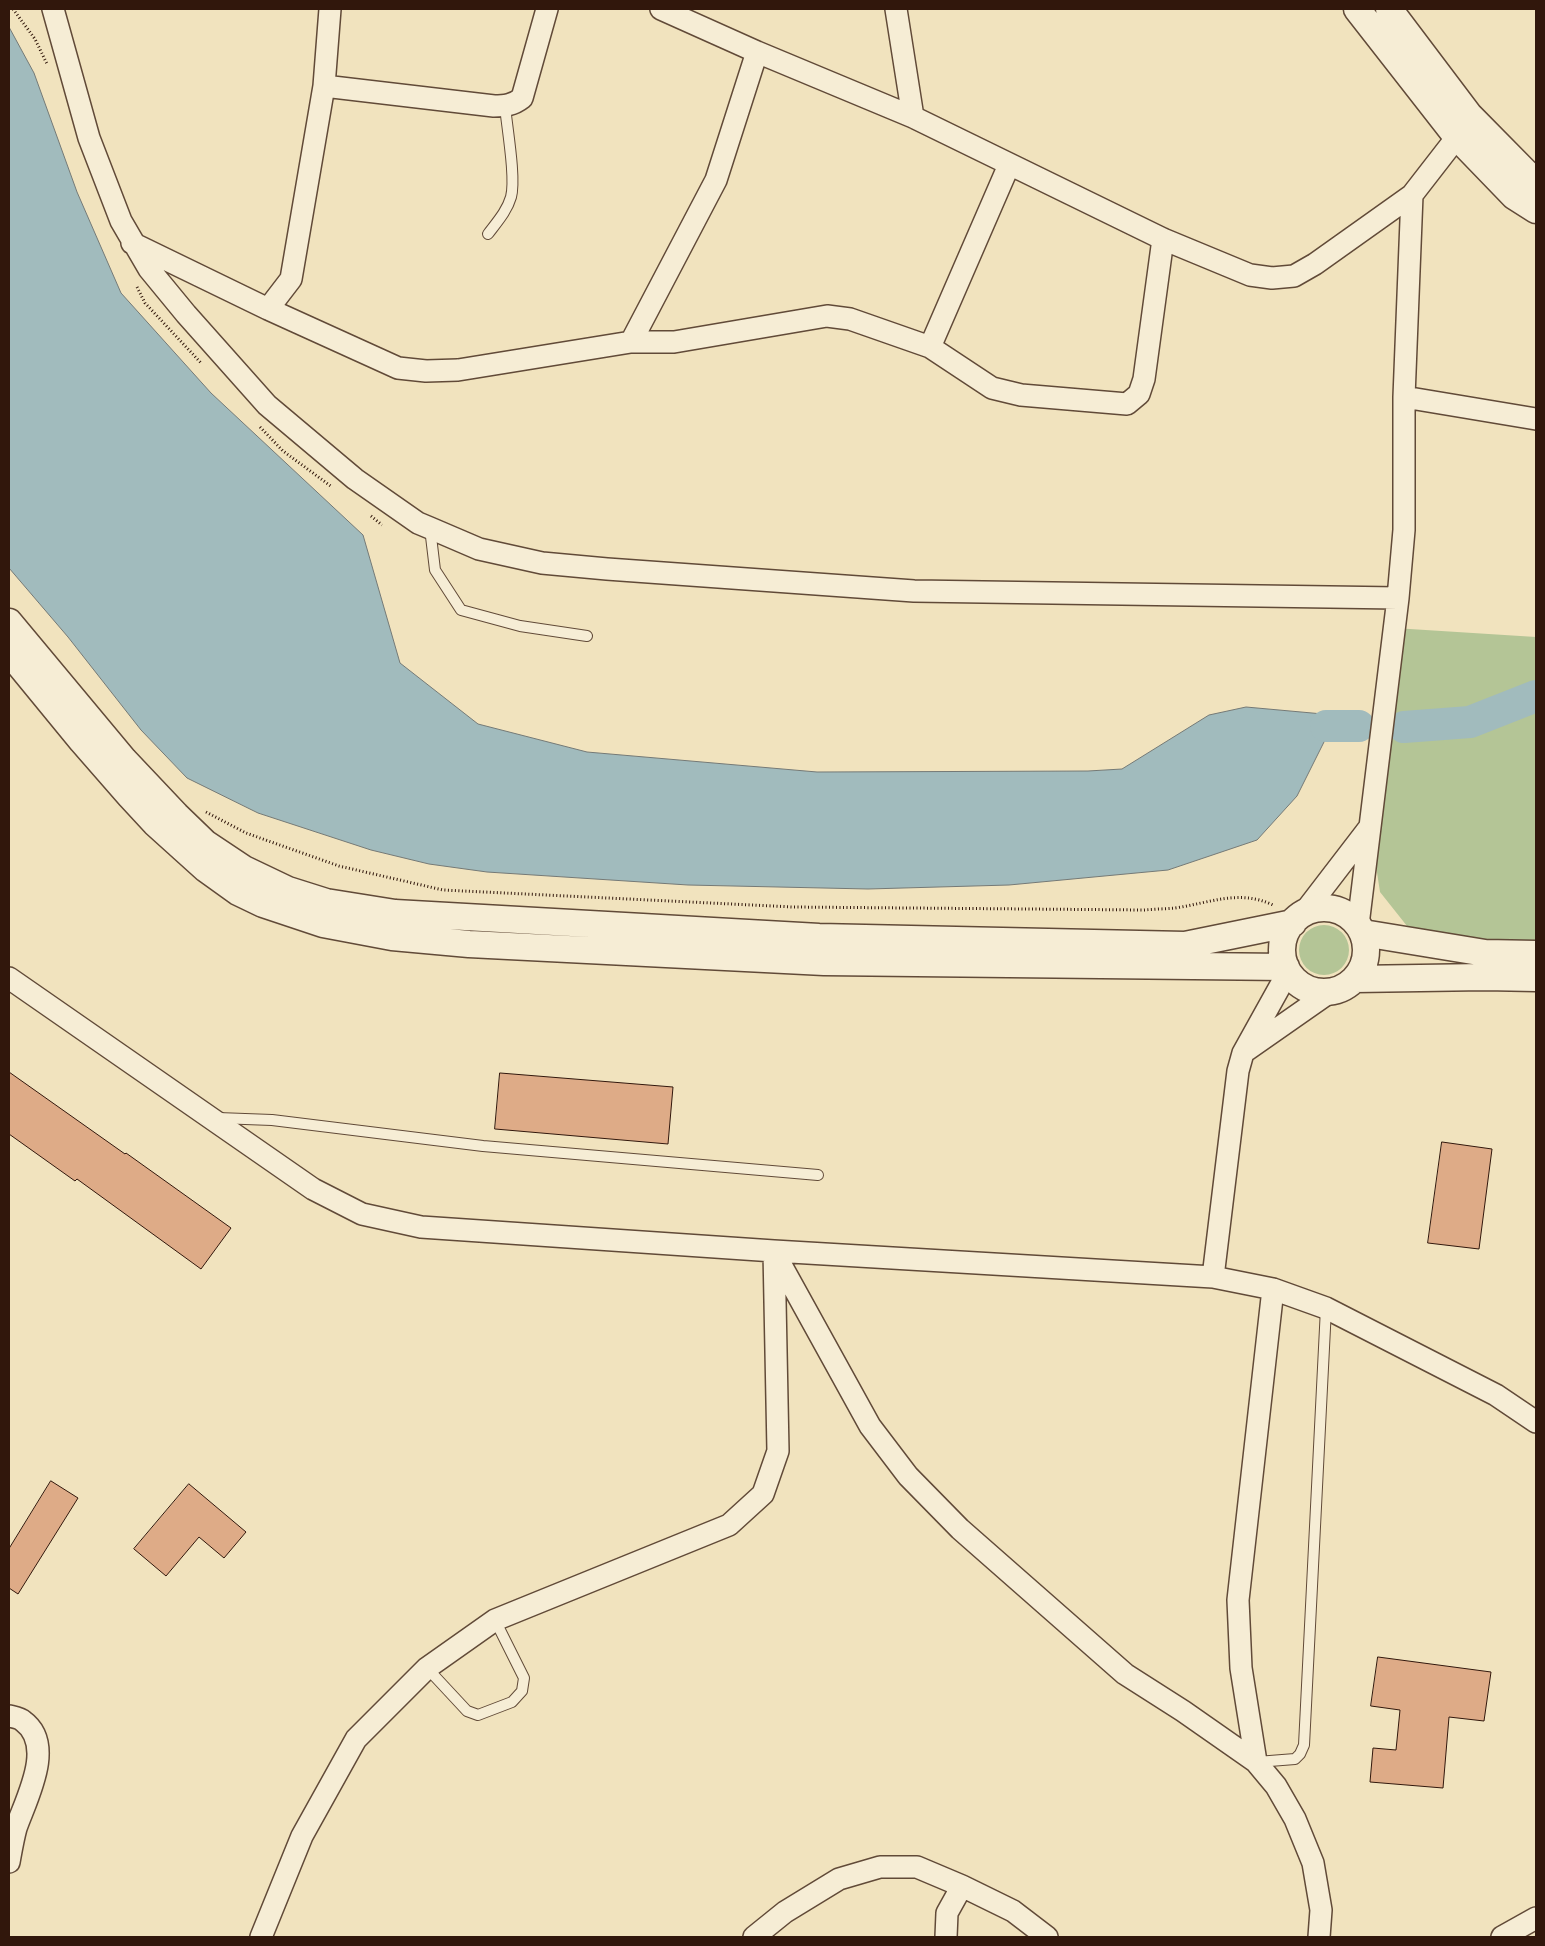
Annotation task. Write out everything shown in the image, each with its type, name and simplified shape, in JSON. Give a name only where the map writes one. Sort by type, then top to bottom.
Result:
[{"type":"street","points":[[53,9],[89,138],[121,221],[132,243],[150,269],[186,314],[267,405],[354,479],[418,523],[478,549],[542,563],[617,570],[914,591],[1398,598]]},
{"type":"street","points":[[268,309],[291,279],[324,86],[330,9]]},
{"type":"street","points":[[324,86],[505,106],[514,104],[522,98],[547,9]]},
{"type":"street","points":[[661,9],[757,52],[912,117],[1163,239],[1250,275],[1272,278],[1294,276],[1315,264],[1412,195],[1457,137]]},
{"type":"street","points":[[896,9],[912,117]]},
{"type":"street","points":[[1357,9],[1457,137],[1514,196],[1536,210]]},
{"type":"street","points":[[1388,9],[1470,115],[1536,183]]},
{"type":"street","points":[[631,342],[716,180],[757,52]]},
{"type":"street","points":[[930,347],[1010,165]]},
{"type":"street","points":[[1370,828],[1286,932],[1282,955],[1287,969],[1296,981],[1306,988],[1318,992],[1339,990],[1355,979],[1365,961],[1366,947],[1361,929],[1370,828],[1398,598],[1404,530],[1404,397],[1412,195]]},
{"type":"street","points":[[132,243],[268,309],[398,368],[426,371],[458,370],[631,342],[674,342],[827,316],[850,319],[930,347],[992,388],[1021,395],[1127,404],[1139,394],[1144,379],[1163,239]]},
{"type":"street","points":[[1404,397],[1536,419]]},
{"type":"street","points":[[9,622],[124,760],[205,843],[244,869],[288,890],[326,902],[395,913],[819,938],[1185,945],[1297,919],[1314,910],[1332,910],[1349,916],[1361,929],[1485,953],[1536,954]]},
{"type":"street","points":[[9,652],[82,742],[130,796],[155,823],[206,869],[238,892],[263,904],[323,924],[392,937],[469,944],[824,962],[1287,969]]},
{"type":"street","points":[[1213,1277],[1238,1071],[1243,1053],[1287,969]]},
{"type":"street","points":[[9,978],[313,1189],[362,1214],[421,1227],[774,1251],[1213,1277],[1273,1289],[1326,1308],[1496,1395],[1536,1422]]},
{"type":"street","points":[[1355,979],[1536,978]]},
{"type":"street","points":[[1243,1053],[1330,992]]},
{"type":"street","points":[[261,1937],[302,1836],[356,1739],[427,1668],[495,1620],[729,1524],[763,1494],[778,1452],[774,1251]]},
{"type":"street","points":[[774,1251],[870,1426],[908,1476],[960,1529],[1125,1674],[1183,1711],[1256,1762],[1276,1786],[1296,1819],[1313,1863],[1321,1910],[1319,1937]]},
{"type":"street","points":[[1256,1762],[1241,1668],[1238,1600],[1273,1289]]},
{"type":"street","points":[[9,1716],[23,1720],[35,1735],[39,1754],[37,1769],[16,1830],[9,1862]]},
{"type":"street","points":[[754,1937],[785,1912],[839,1879],[880,1867],[917,1867],[1013,1911],[1047,1937]]},
{"type":"street","points":[[946,1937],[947,1913],[962,1886]]},
{"type":"street","points":[[1502,1937],[1536,1918]]},
{"type":"lane","points":[[488,234],[505,212],[511,196],[512,181],[505,106]]},
{"type":"lane","points":[[430,528],[435,570],[461,610],[520,626],[587,636]]},
{"type":"lane","points":[[210,1118],[272,1120],[483,1146],[818,1175]]},
{"type":"lane","points":[[1256,1762],[1295,1759],[1300,1754],[1304,1745],[1326,1308]]},
{"type":"lane","points":[[427,1668],[467,1711],[478,1715],[512,1702],[522,1691],[524,1678],[495,1620]]},
{"type":"path","points":[[203,811],[246,833],[338,866],[443,890],[793,906],[1115,910],[1175,908],[1230,898],[1253,897],[1271,904],[1297,919]]},
{"type":"green space","points":[[1394,628],[1536,637],[1536,954],[1485,953],[1407,926],[1380,892],[1370,827]]},
{"type":"green space","points":[[1324,925],[1338,929],[1345,936],[1349,950],[1345,964],[1338,971],[1324,975],[1310,971],[1303,964],[1299,950],[1303,936],[1310,929]]},
{"type":"water","points":[[9,27],[34,73],[77,192],[121,293],[211,393],[363,535],[400,663],[478,724],[587,752],[817,772],[1088,771],[1122,769],[1209,715],[1246,707],[1323,714],[1327,736],[1297,796],[1257,840],[1168,870],[1009,885],[868,889],[688,885],[487,872],[429,864],[371,850],[258,813],[187,778],[141,730],[68,637],[9,568]]},
{"type":"building","points":[[9,1072],[231,1228],[201,1269],[77,1179],[75,1181],[9,1134]]},
{"type":"building","points":[[500,1073],[673,1087],[668,1144],[495,1129]]},
{"type":"building","points":[[1442,1142],[1492,1149],[1479,1249],[1428,1243]]},
{"type":"building","points":[[51,1481],[78,1498],[18,1594],[9,1588],[9,1549]]},
{"type":"building","points":[[189,1484],[246,1532],[224,1558],[199,1537],[166,1576],[134,1549]]},
{"type":"building","points":[[1378,1657],[1491,1672],[1484,1721],[1449,1717],[1443,1788],[1370,1782],[1373,1748],[1396,1750],[1400,1710],[1371,1706]]},
{"type":"waterway","points":[[1404,727],[1470,722],[1536,696]]},
{"type":"waterway","points":[[1326,726],[1359,726]]}]
